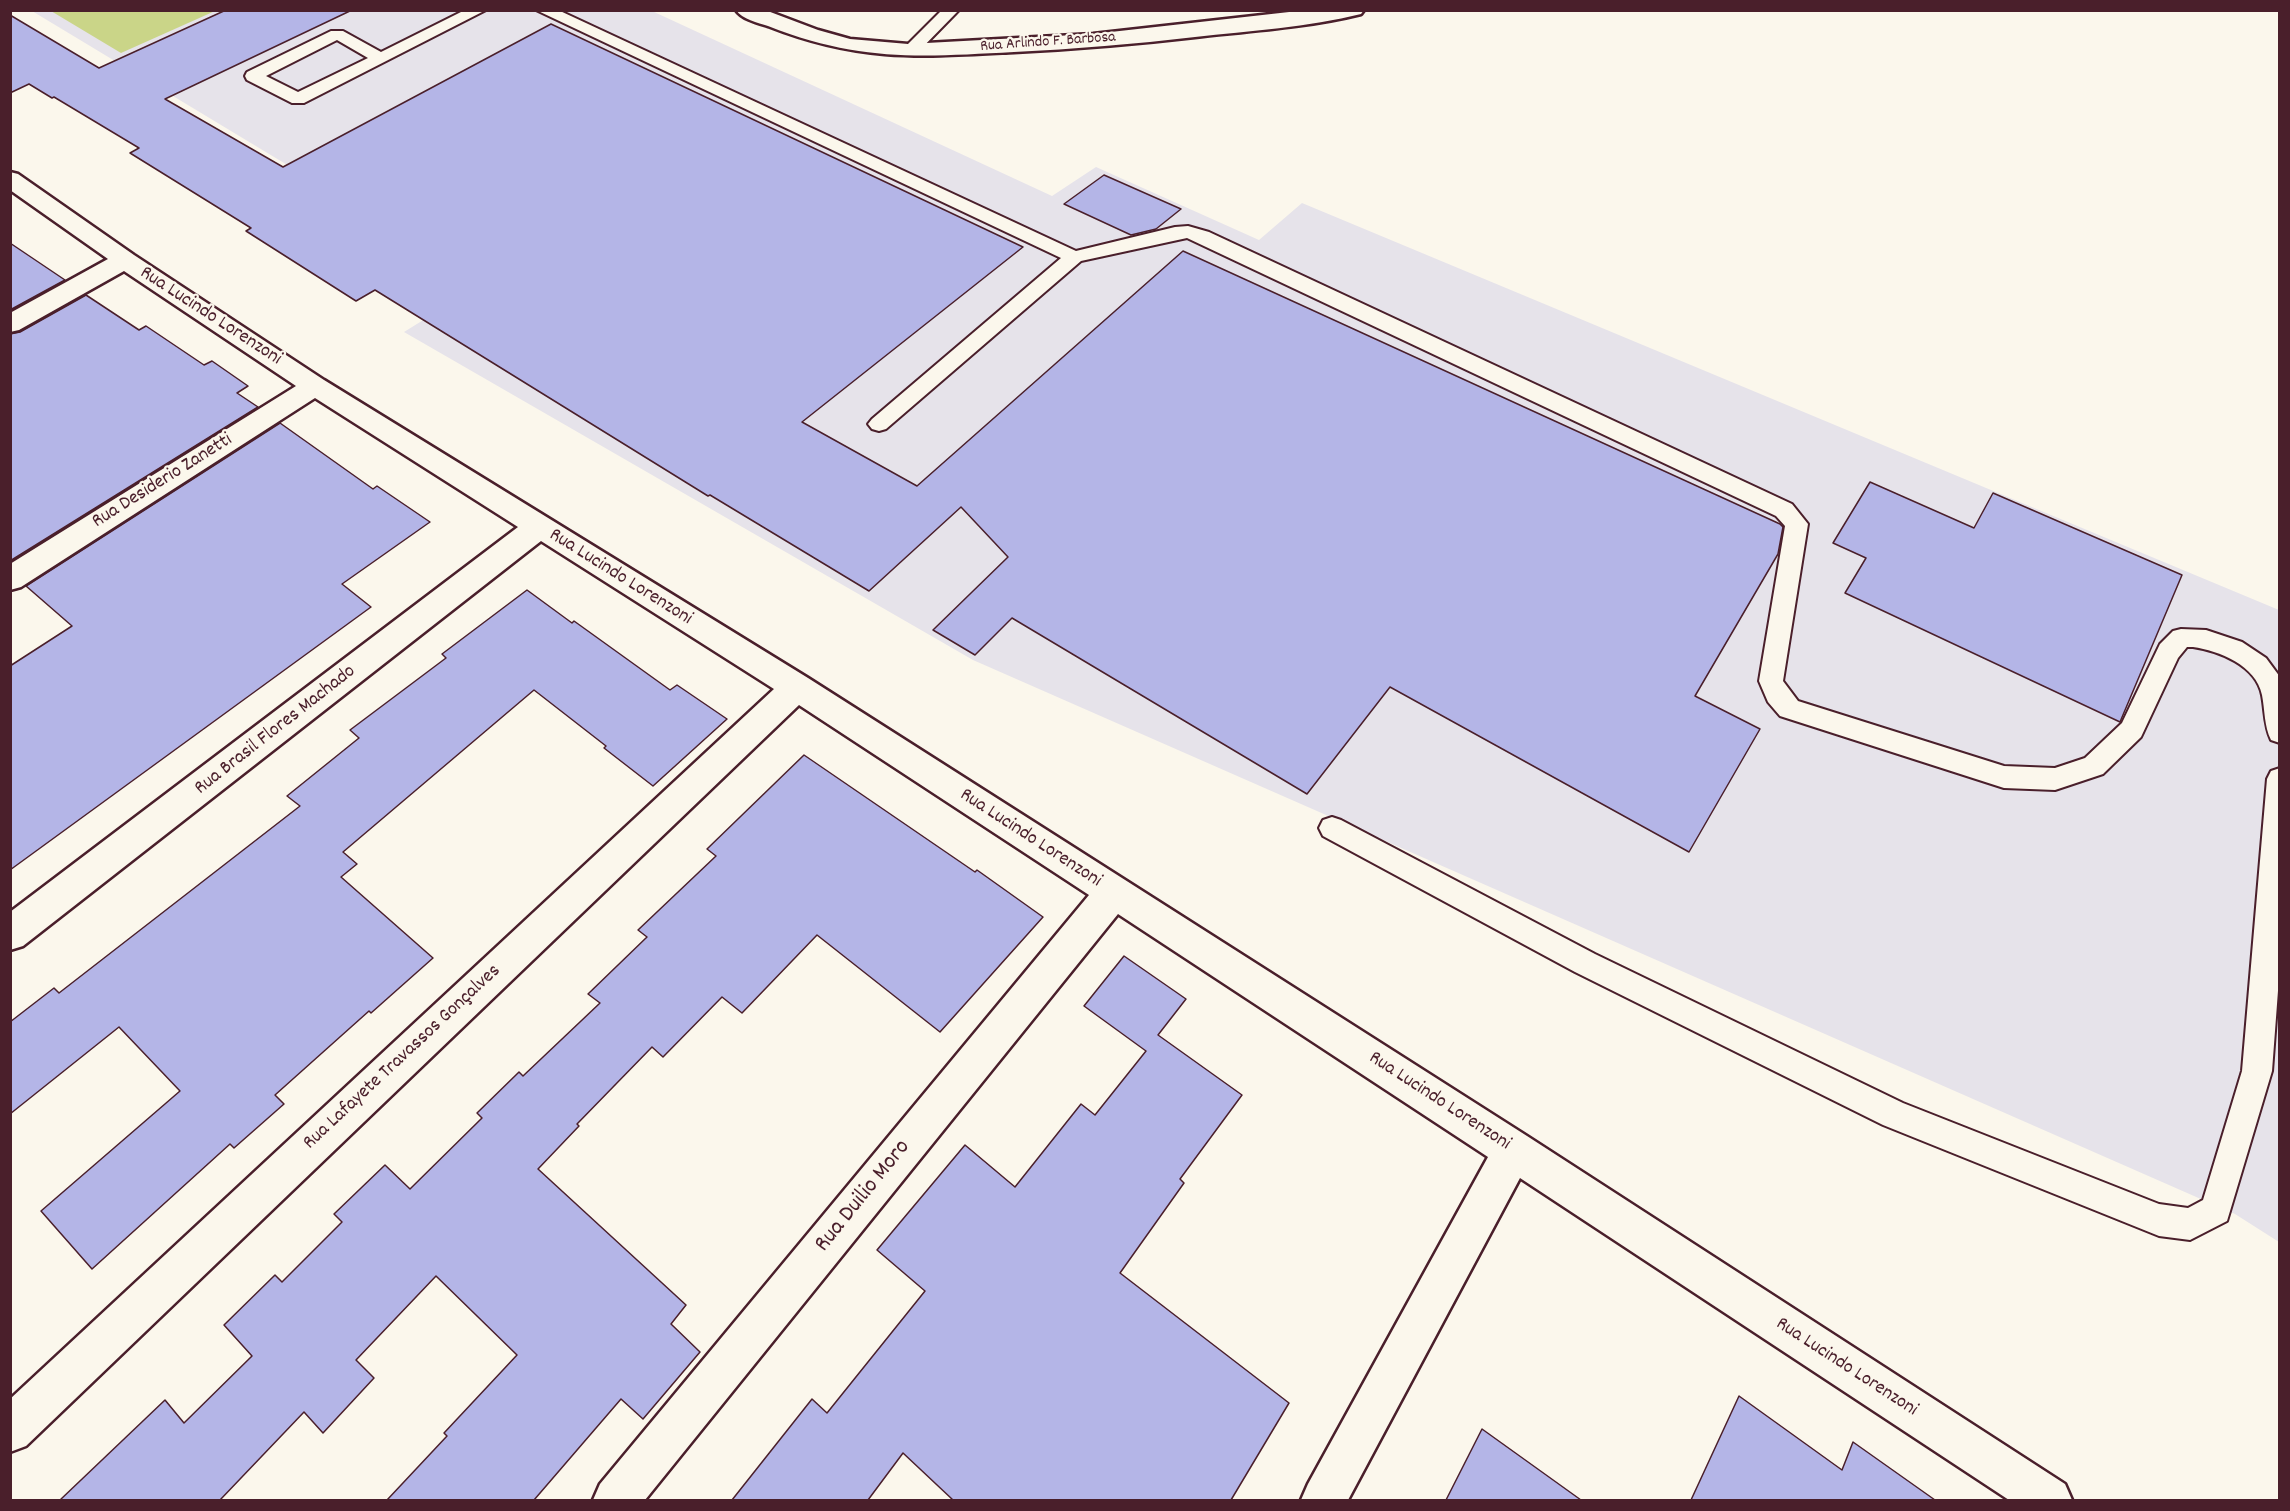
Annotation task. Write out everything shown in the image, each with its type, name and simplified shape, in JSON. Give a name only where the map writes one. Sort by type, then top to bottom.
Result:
[{"type":"street","name":"Rua Arlindo F. Barbosa","points":[[746,10],[789,28],[850,45],[910,51],[1076,43],[1233,27],[1354,10]]},
{"type":"street","name":"Rua Lucindo Lorenzoni","points":[[10,179],[125,260],[315,386],[797,687],[2049,1500]]},
{"type":"street","points":[[10,324],[125,260]]},
{"type":"street","name":"Rua Desiderio Zanetti","points":[[10,579],[315,386]]},
{"type":"street","name":"Rua Brasil Flores Machado","points":[[10,934],[539,527]]},
{"type":"street","name":"Rua Lafayete Travassos Gonçalves","points":[[10,1430],[797,687]]},
{"type":"street","name":"Rua Duilio Moro","points":[[616,1500],[1113,893]]},
{"type":"street","points":[[1324,1500],[1512,1150]]},
{"type":"lane","points":[[380,58],[337,34],[253,76],[298,99],[478,10]]},
{"type":"lane","points":[[544,10],[1074,257]]},
{"type":"lane","points":[[910,51],[951,10]]},
{"type":"lane","points":[[879,424],[1074,257],[1175,233],[1188,232],[1202,236],[1784,510],[1797,524],[1771,681],[1777,695],[1789,709],[2004,777],[2055,779],[2094,766],[2133,730],[2169,651],[2181,638],[2194,636],[2206,638],[2242,654],[2261,669],[2272,685],[2280,733]]},
{"type":"lane","points":[[1332,828],[1585,963],[1894,1114],[2159,1220],[2190,1224],[2216,1210],[2257,1071],[2280,779]]},
{"type":"shaded area","points":[[32,11],[652,11],[1052,196],[1096,167],[1259,240],[1302,203],[2279,610],[2279,1242],[2235,1214],[973,660],[404,332],[483,283]]},
{"type":"green space","points":[[51,11],[215,11],[121,53]]},
{"type":"building","points":[[226,10],[352,10],[165,99],[283,167],[551,24],[1023,247],[802,422],[917,486],[1183,251],[1780,524],[1783,527],[1778,554],[1695,696],[1760,729],[1689,852],[1390,687],[1307,794],[1012,618],[975,655],[933,630],[1008,557],[961,507],[869,591],[710,495],[708,496],[375,290],[356,301],[246,231],[251,228],[130,153],[139,148],[54,97],[52,98],[29,84],[10,93],[10,15],[99,68]]},
{"type":"building","points":[[1104,175],[1181,209],[1156,229],[1131,235],[1064,204]]},
{"type":"building","points":[[10,243],[65,280],[10,310]]},
{"type":"building","points":[[86,295],[139,330],[146,326],[204,365],[212,361],[248,386],[237,393],[258,407],[10,561],[10,334],[20,332]]},
{"type":"building","points":[[280,423],[373,489],[377,486],[430,522],[342,584],[371,607],[10,870],[10,666],[72,626],[26,586]]},
{"type":"building","points":[[1870,482],[1974,528],[1993,493],[2182,575],[2120,722],[1845,593],[1866,558],[1833,543]]},
{"type":"building","points":[[527,590],[670,690],[677,685],[727,719],[653,786],[534,690],[343,852],[357,864],[341,877],[433,958],[371,1013],[369,1011],[275,1095],[284,1104],[234,1148],[230,1144],[92,1269],[41,1211],[180,1091],[119,1027],[10,1114],[10,1022],[54,988],[59,993],[300,806],[287,796],[359,738],[350,730],[446,658],[442,654]]},
{"type":"building","points":[[804,755],[975,872],[977,870],[1043,917],[940,1032],[817,935],[742,1013],[722,997],[663,1057],[652,1047],[577,1124],[579,1126],[538,1169],[686,1305],[671,1324],[700,1352],[643,1419],[621,1399],[534,1500],[387,1500],[447,1436],[444,1433],[517,1355],[436,1276],[356,1360],[374,1378],[323,1433],[304,1412],[220,1500],[60,1500],[165,1400],[184,1423],[252,1356],[224,1325],[275,1275],[282,1282],[342,1222],[334,1214],[385,1165],[410,1189],[482,1118],[477,1113],[519,1072],[523,1076],[600,1003],[588,994],[647,937],[638,930],[716,856],[707,849]]},
{"type":"building","points":[[1124,956],[1186,999],[1158,1035],[1242,1095],[1180,1179],[1184,1183],[1120,1273],[1289,1403],[1231,1500],[953,1500],[903,1453],[868,1500],[732,1500],[812,1399],[827,1413],[925,1291],[877,1250],[965,1145],[1015,1187],[1081,1104],[1095,1115],[1146,1051],[1084,1006]]},
{"type":"building","points":[[1739,1396],[1842,1470],[1853,1442],[1935,1500],[1691,1500]]},
{"type":"building","points":[[1482,1429],[1581,1500],[1446,1500]]}]
